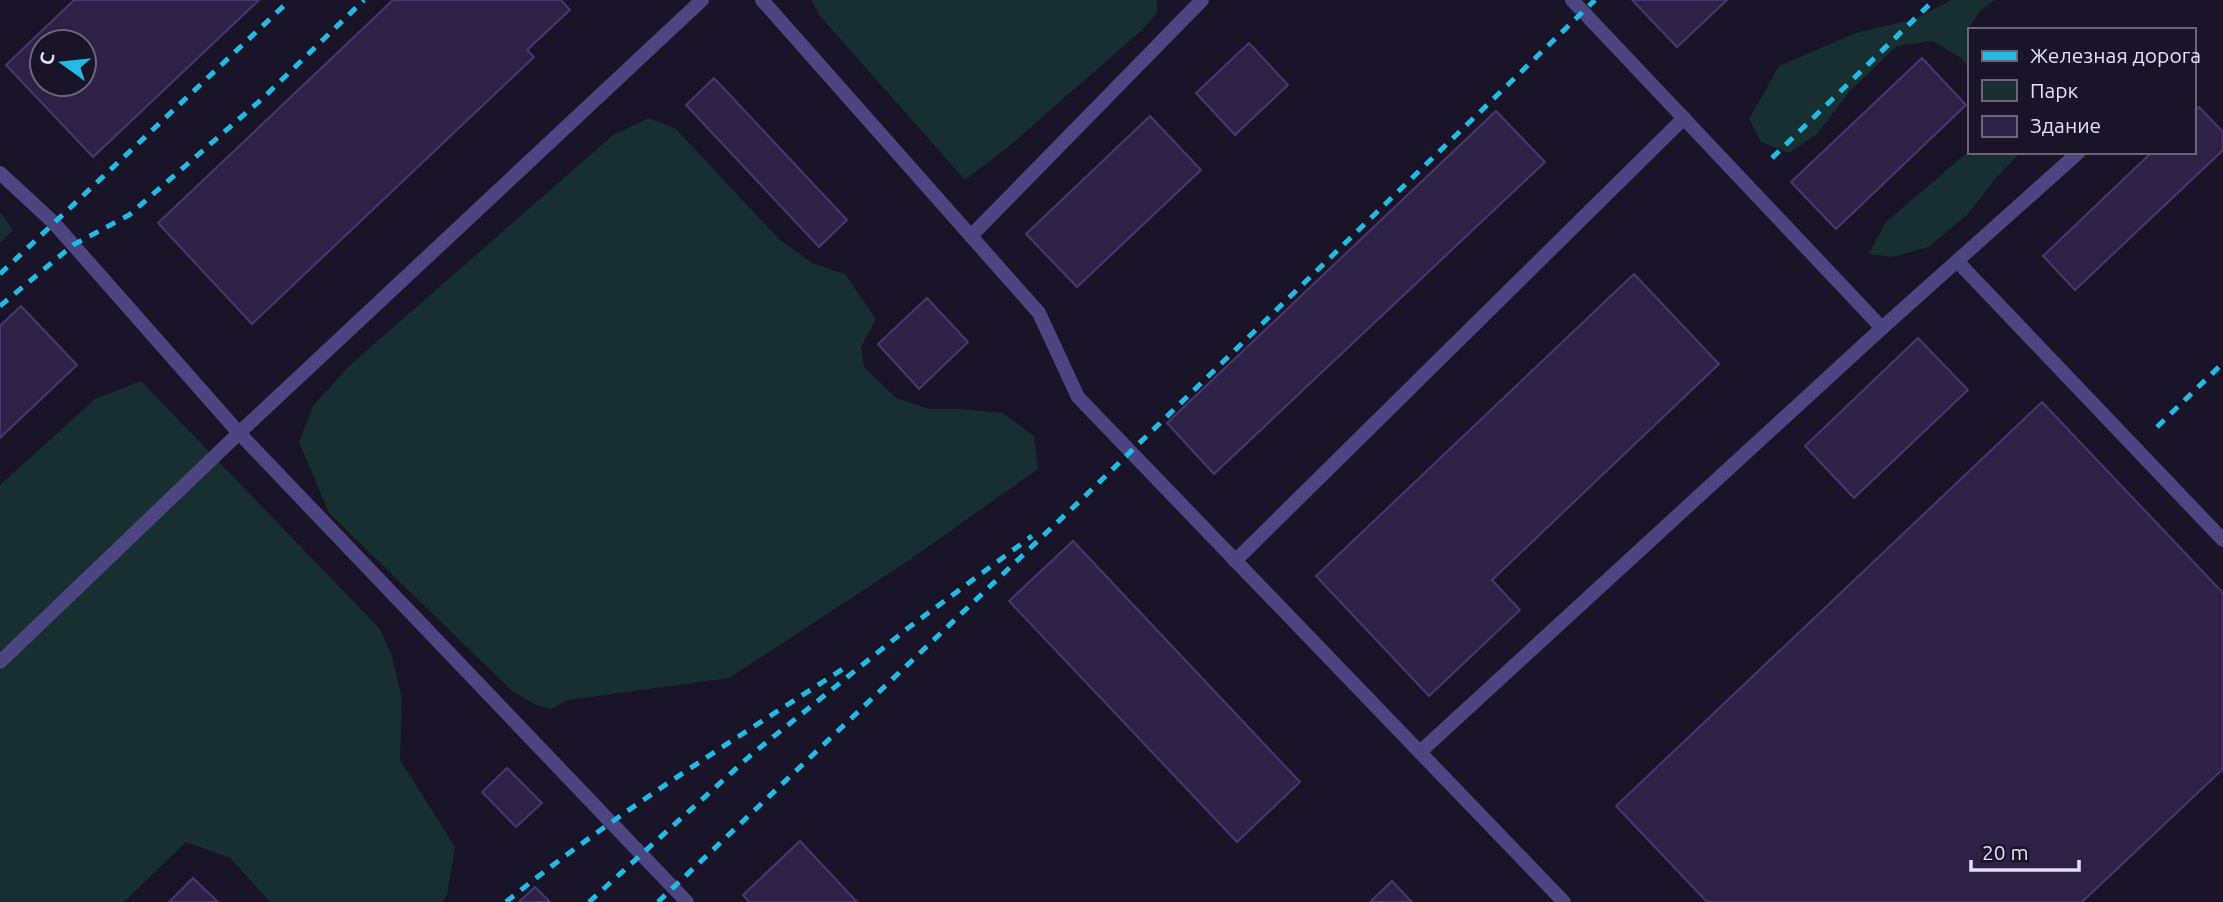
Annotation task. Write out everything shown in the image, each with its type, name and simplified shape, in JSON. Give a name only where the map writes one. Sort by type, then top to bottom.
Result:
[{"type":"lane","points":[[0,662],[239,433],[702,0]]},
{"type":"lane","points":[[762,0],[1039,313],[1078,397],[1564,902]]},
{"type":"lane","points":[[971,236],[1202,0]]},
{"type":"lane","points":[[1572,0],[1882,328]]},
{"type":"lane","points":[[1235,561],[1684,118]]},
{"type":"lane","points":[[1420,752],[1882,328],[2077,154]]},
{"type":"lane","points":[[0,173],[53,222],[239,433],[687,902]]},
{"type":"lane","points":[[1957,261],[2223,540]]},
{"type":"green space","points":[[811,0],[1157,0],[1157,13],[1142,30],[1008,147],[965,180],[819,15]]},
{"type":"green space","points":[[1951,0],[1995,0],[1981,10],[1968,28],[1968,66],[1961,58],[1933,41],[1897,46],[1849,92],[1818,133],[1789,153],[1761,142],[1749,119],[1779,66],[1856,33],[1915,19]]},
{"type":"green space","points":[[649,118],[676,129],[780,240],[812,263],[845,274],[876,319],[861,347],[864,367],[896,398],[930,409],[1003,413],[1034,436],[1038,469],[908,561],[729,678],[568,700],[551,709],[536,705],[512,691],[329,513],[299,442],[313,406],[350,365],[613,135]]},
{"type":"green space","points":[[1968,152],[1968,154],[2019,154],[1966,216],[1928,247],[1892,257],[1869,254],[1886,222]]},
{"type":"green space","points":[[0,212],[13,230],[0,243]]},
{"type":"green space","points":[[141,381],[380,629],[392,656],[402,699],[400,760],[455,847],[447,895],[442,902],[270,902],[230,858],[186,842],[124,902],[0,902],[0,485],[95,399]]},
{"type":"building","points":[[74,0],[259,0],[93,157],[37,98],[98,98],[98,28],[45,28]]},
{"type":"building","points":[[393,0],[561,0],[570,10],[527,50],[534,57],[252,324],[158,223]]},
{"type":"building","points":[[1632,0],[1727,0],[1677,47]]},
{"type":"building","points":[[1249,43],[1288,85],[1235,135],[1196,93]]},
{"type":"building","points":[[28,44],[28,88],[6,65]]},
{"type":"building","points":[[1922,58],[1966,105],[1836,229],[1791,182]]},
{"type":"building","points":[[714,78],[847,220],[819,247],[686,105]]},
{"type":"building","points":[[2199,107],[2223,132],[2223,150],[2075,290],[2043,256],[2150,154],[2195,154],[2195,111]]},
{"type":"building","points":[[1496,111],[1545,162],[1214,474],[1167,423]]},
{"type":"building","points":[[1150,116],[1201,170],[1077,287],[1026,234]]},
{"type":"building","points":[[1634,274],[1719,364],[1492,580],[1520,610],[1429,696],[1316,576]]},
{"type":"building","points":[[927,298],[968,342],[919,389],[878,344]]},
{"type":"building","points":[[21,306],[77,365],[0,438],[0,326]]},
{"type":"building","points":[[1918,338],[1968,390],[1854,498],[1805,446]]},
{"type":"building","points":[[2042,402],[2223,593],[2223,769],[2082,902],[1707,902],[1616,806]]},
{"type":"building","points":[[1073,541],[1300,782],[1237,842],[1009,601]]},
{"type":"building","points":[[507,768],[542,803],[516,827],[482,792]]},
{"type":"building","points":[[800,841],[857,902],[749,902],[743,895]]},
{"type":"building","points":[[193,878],[218,902],[169,902]]},
{"type":"building","points":[[1392,881],[1412,902],[1370,902]]},
{"type":"building","points":[[535,887],[550,902],[519,902]]},
{"type":"railway","points":[[0,274],[290,0]]},
{"type":"railway","points":[[0,306],[73,245],[129,215],[262,99],[364,0]]},
{"type":"railway","points":[[658,902],[1085,496],[1595,0]]},
{"type":"railway","points":[[1772,158],[1934,0]]},
{"type":"railway","points":[[2157,427],[2223,363]]},
{"type":"railway","points":[[589,902],[752,754],[908,628],[1032,536]]},
{"type":"railway","points":[[506,902],[630,809],[846,667]]}]
